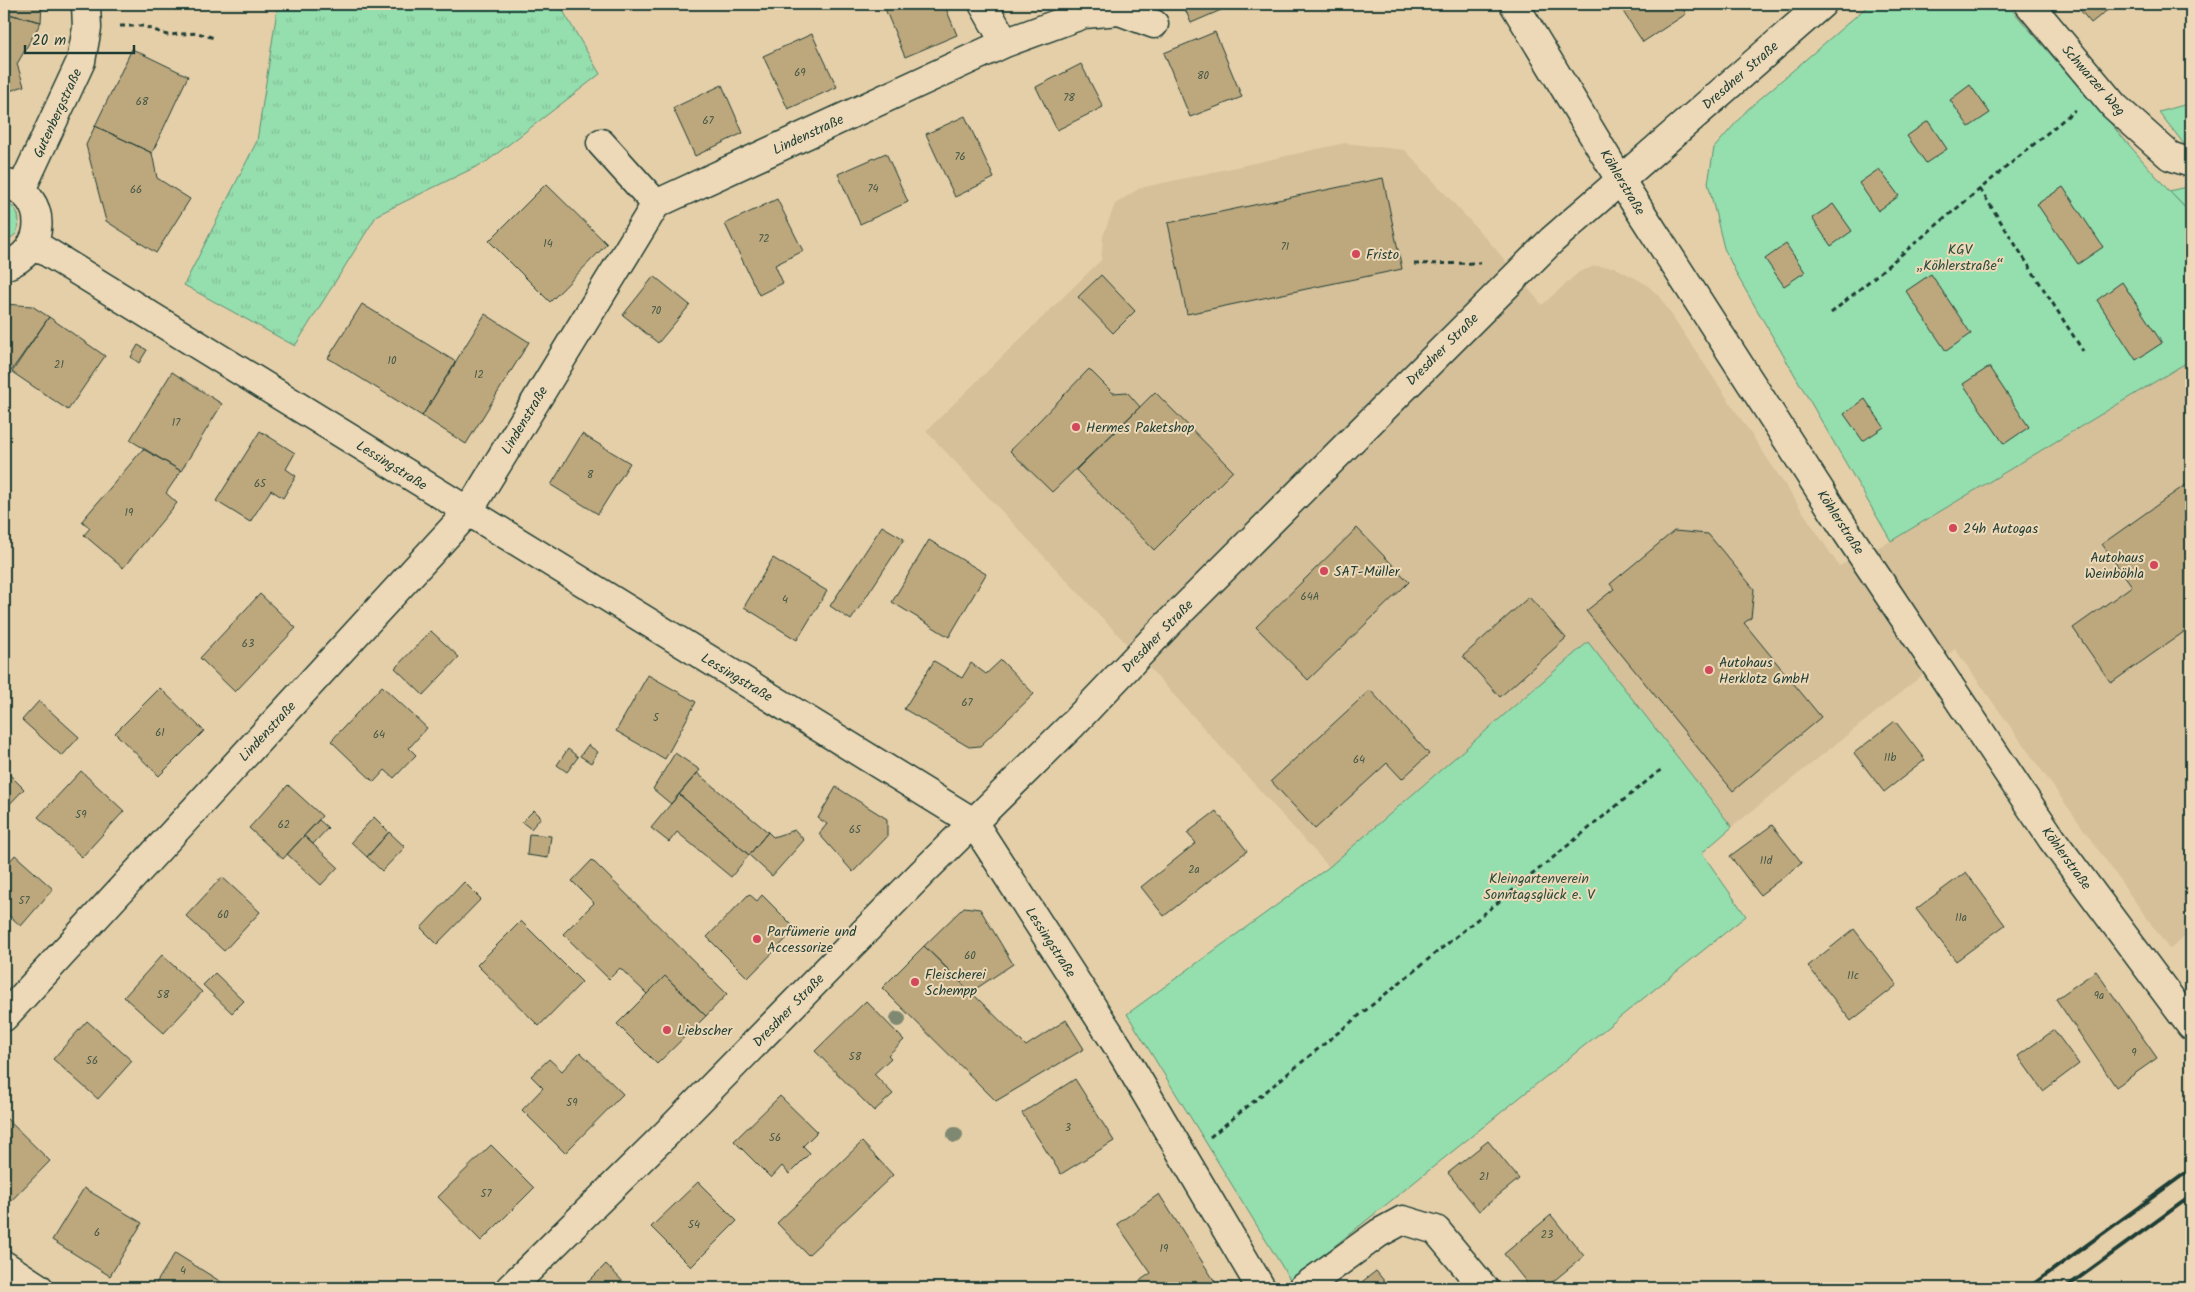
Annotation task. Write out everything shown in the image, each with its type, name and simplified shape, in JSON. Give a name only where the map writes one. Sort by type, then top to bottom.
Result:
[{"type":"street","points":[[983,4],[1005,43]]},
{"type":"street","name":"Köhlerstraße","points":[[1514,4],[1619,178],[1848,534],[2052,839],[2191,1026]]},
{"type":"street","name":"Dresdner Straße","points":[[510,1288],[666,1134],[973,822],[1071,726],[1169,623],[1529,262],[1619,178],[1822,4]]},
{"type":"street","name":"Schwarzer Weg","points":[[2028,4],[2114,106],[2170,156],[2191,163]]},
{"type":"street","name":"Lindenstraße","points":[[4,1017],[468,512],[656,204],[1005,43],[1084,14],[1120,11],[1154,24]]},
{"type":"street","name":"Gutenbergstraße","points":[[12,186],[81,61],[86,16]]},
{"type":"street","points":[[601,143],[656,204]]},
{"type":"street","points":[[4,266],[22,258],[34,244],[38,230],[37,215],[31,201],[12,186]]},
{"type":"street","name":"Lessingstraße","points":[[34,244],[973,822],[1124,1056],[1261,1288]]},
{"type":"street","points":[[1303,1288],[1379,1232],[1403,1220],[1436,1230],[1484,1288]]},
{"type":"street","points":[[4,1265],[40,1288]]},
{"type":"path","points":[[86,16],[144,26],[167,35],[198,33],[214,38]]},
{"type":"path","points":[[1831,313],[2100,90]]},
{"type":"path","points":[[1980,189],[2083,351]]},
{"type":"path","points":[[1414,264],[1529,262]]},
{"type":"path","points":[[1185,1158],[1663,768]]},
{"type":"shaded area","points":[[1345,143],[1405,150],[1493,246],[1542,305],[1579,272],[1595,266],[1614,267],[1646,284],[1659,296],[1839,566],[1891,541],[2191,360],[2191,932],[2169,949],[1955,649],[1732,827],[1588,643],[1329,867],[1154,673],[926,431],[1101,260],[1103,236],[1115,204],[1140,188]]},
{"type":"green space","points":[[278,4],[559,4],[600,74],[486,162],[377,215],[295,346],[184,285],[257,141]]},
{"type":"green space","name":"KGV „Köhlerstraße“","points":[[1870,4],[2007,4],[2191,214],[2191,360],[1891,541],[1738,277],[1724,248],[1708,183],[1714,148],[1747,110]]},
{"type":"green space","points":[[2191,103],[2191,153],[2159,112]]},
{"type":"green space","points":[[2191,186],[2191,214],[2169,191]]},
{"type":"green space","points":[[4,201],[16,211],[19,223],[16,234],[4,243]]},
{"type":"green space","name":"Kleingartenverein Sonntagsglück e. V","points":[[1588,642],[1732,827],[1702,853],[1746,916],[1291,1281],[1127,1014],[1329,867]]},
{"type":"building","points":[[4,4],[42,4],[41,22],[4,13]]},
{"type":"building","points":[[883,4],[944,4],[957,35],[905,57]]},
{"type":"building","points":[[1183,4],[1235,4],[1191,23]]},
{"type":"building","points":[[1618,4],[1680,4],[1686,14],[1643,42]]},
{"type":"building","points":[[2075,4],[2115,4],[2091,23]]},
{"type":"building","points":[[4,13],[41,22],[17,64],[24,86],[4,93]]},
{"type":"building","points":[[1215,32],[1242,97],[1190,117],[1164,53]]},
{"type":"building","points":[[812,34],[837,87],[788,109],[763,56]]},
{"type":"building","points":[[132,49],[188,76],[152,153],[95,126]]},
{"type":"building","points":[[1081,64],[1103,107],[1057,130],[1036,87]]},
{"type":"building","points":[[722,85],[743,133],[695,156],[673,108]]},
{"type":"building","points":[[1970,85],[1990,113],[1969,127],[1950,100]]},
{"type":"building","points":[[965,116],[994,178],[955,197],[926,134]]},
{"type":"building","points":[[1928,121],[1947,149],[1926,163],[1907,136]]},
{"type":"building","points":[[95,126],[152,153],[157,178],[190,199],[156,253],[106,221],[86,145]]},
{"type":"building","points":[[886,153],[908,202],[860,224],[838,174]]},
{"type":"building","points":[[1879,169],[1899,196],[1878,211],[1859,183]]},
{"type":"building","points":[[1383,178],[1402,269],[1187,314],[1168,223]]},
{"type":"building","points":[[546,184],[607,244],[550,302],[489,241]]},
{"type":"building","points":[[2063,187],[2103,247],[2078,264],[2037,204]]},
{"type":"building","points":[[777,199],[803,251],[775,265],[783,283],[759,295],[725,224]]},
{"type":"building","points":[[1833,204],[1852,231],[1831,246],[1812,218]]},
{"type":"building","points":[[1786,244],[1805,272],[1784,286],[1765,259]]},
{"type":"building","points":[[1931,274],[1971,334],[1946,351],[1906,291]]},
{"type":"building","points":[[1101,275],[1135,311],[1113,333],[1078,297]]},
{"type":"building","points":[[654,276],[690,305],[658,343],[623,315]]},
{"type":"building","points":[[2122,282],[2162,343],[2136,360],[2097,300]]},
{"type":"building","points":[[4,304],[32,306],[49,317],[4,381]]},
{"type":"building","points":[[362,304],[456,362],[422,416],[328,358]]},
{"type":"building","points":[[485,314],[529,342],[466,444],[422,416]]},
{"type":"building","points":[[49,317],[105,356],[68,410],[12,372]]},
{"type":"building","points":[[138,345],[147,350],[139,363],[131,357]]},
{"type":"building","points":[[1989,367],[2029,427],[2004,444],[1963,384]]},
{"type":"building","points":[[1089,369],[1113,393],[1127,392],[1140,407],[1052,492],[1010,451]]},
{"type":"building","points":[[172,372],[222,404],[181,471],[130,440]]},
{"type":"building","points":[[1155,392],[1233,471],[1154,550],[1076,470]]},
{"type":"building","points":[[1865,399],[1884,427],[1863,441],[1844,414]]},
{"type":"building","points":[[260,431],[295,453],[286,469],[296,476],[283,498],[271,490],[250,522],[216,501]]},
{"type":"building","points":[[582,434],[630,463],[598,514],[551,485]]},
{"type":"building","points":[[143,449],[181,471],[166,493],[177,503],[123,568],[84,535],[90,528],[82,521]]},
{"type":"building","name":"Autohaus Weinböhla","points":[[2191,481],[2191,627],[2111,683],[2073,628],[2132,586],[2102,544]]},
{"type":"building","points":[[882,526],[904,539],[851,620],[830,606]]},
{"type":"building","points":[[1357,528],[1409,582],[1308,680],[1256,627]]},
{"type":"building","name":"Autohaus Herklotz GmbH","points":[[1674,531],[1708,534],[1754,589],[1751,618],[1744,623],[1821,717],[1733,791],[1586,611],[1614,589],[1610,584]]},
{"type":"building","points":[[929,540],[986,574],[949,637],[892,602]]},
{"type":"building","points":[[773,558],[827,591],[797,640],[744,607]]},
{"type":"building","points":[[260,594],[296,628],[235,692],[200,658]]},
{"type":"building","points":[[1529,597],[1566,638],[1500,697],[1463,656]]},
{"type":"building","points":[[431,631],[459,657],[423,695],[395,668]]},
{"type":"building","points":[[1001,660],[1034,694],[980,746],[969,747],[904,709],[934,661],[962,678],[971,663],[986,674]]},
{"type":"building","points":[[648,675],[696,702],[665,759],[616,731]]},
{"type":"building","points":[[382,686],[427,728],[409,748],[416,755],[394,778],[385,770],[374,782],[331,741]]},
{"type":"building","points":[[160,688],[204,731],[159,776],[115,733]]},
{"type":"building","points":[[1370,690],[1429,754],[1402,779],[1387,763],[1315,829],[1271,781]]},
{"type":"building","points":[[39,701],[79,737],[62,756],[22,720]]},
{"type":"building","points":[[1895,721],[1925,760],[1884,792],[1854,753]]},
{"type":"building","points":[[588,745],[598,752],[591,763],[580,756]]},
{"type":"building","points":[[568,749],[578,757],[567,772],[557,765]]},
{"type":"building","points":[[675,753],[700,770],[671,804],[653,789]]},
{"type":"building","points":[[4,769],[24,789],[4,810]]},
{"type":"building","points":[[81,771],[124,811],[82,857],[38,817]]},
{"type":"building","points":[[697,773],[768,832],[749,855],[679,794]]},
{"type":"building","points":[[288,785],[322,816],[283,859],[249,828]]},
{"type":"building","points":[[836,787],[887,819],[887,837],[853,872],[819,834],[827,824],[818,818]]},
{"type":"building","points":[[679,794],[749,855],[731,877],[677,832],[669,842],[651,828]]},
{"type":"building","points":[[534,810],[541,817],[531,829],[522,822]]},
{"type":"building","points":[[1216,811],[1247,851],[1164,916],[1141,887],[1196,843],[1187,833]]},
{"type":"building","points":[[374,817],[389,832],[367,857],[351,842]]},
{"type":"building","points":[[319,820],[328,828],[313,844],[304,836]]},
{"type":"building","points":[[1772,825],[1802,863],[1760,895],[1730,856]]},
{"type":"building","points":[[795,830],[804,840],[772,876],[749,855],[768,832],[773,837]]},
{"type":"building","points":[[389,832],[405,847],[382,871],[367,857]]},
{"type":"building","points":[[529,834],[551,836],[548,858],[527,855]]},
{"type":"building","points":[[304,836],[338,867],[321,885],[287,854]]},
{"type":"building","points":[[15,855],[53,889],[21,926],[4,911],[4,868]]},
{"type":"building","points":[[592,860],[727,994],[706,1016],[665,976],[647,994],[620,968],[609,979],[563,934],[594,903],[572,881]]},
{"type":"building","points":[[1966,872],[2005,925],[1956,961],[1916,909]]},
{"type":"building","points":[[222,877],[260,912],[224,951],[186,916]]},
{"type":"building","points":[[464,882],[481,899],[437,944],[421,928]]},
{"type":"building","points":[[749,894],[757,901],[762,895],[796,929],[748,978],[707,937]]},
{"type":"building","points":[[964,907],[980,909],[1013,964],[971,992],[924,946]]},
{"type":"building","points":[[521,921],[582,982],[539,1026],[477,965]]},
{"type":"building","points":[[1854,929],[1897,985],[1851,1021],[1808,966]]},
{"type":"building","points":[[924,946],[1026,1046],[1066,1020],[1084,1049],[996,1101],[882,988]]},
{"type":"building","points":[[162,955],[202,992],[164,1033],[124,997]]},
{"type":"building","points":[[2096,971],[2157,1058],[2116,1087],[2056,999]]},
{"type":"building","points":[[215,973],[244,1001],[232,1013],[203,985]]},
{"type":"building","points":[[665,976],[706,1016],[657,1064],[617,1024]]},
{"type":"building","points":[[866,1001],[904,1040],[888,1055],[891,1058],[874,1074],[893,1094],[874,1111],[815,1051]]},
{"type":"building","points":[[87,1021],[132,1061],[98,1099],[53,1059]]},
{"type":"building","points":[[2054,1030],[2079,1064],[2043,1091],[2018,1056]]},
{"type":"building","points":[[580,1052],[623,1094],[565,1153],[522,1110],[543,1088],[531,1076],[549,1059],[562,1071]]},
{"type":"building","points":[[1075,1079],[1114,1141],[1061,1174],[1022,1113]]},
{"type":"building","points":[[780,1096],[817,1132],[803,1146],[810,1153],[789,1174],[782,1166],[771,1178],[734,1141]]},
{"type":"building","points":[[4,1116],[50,1161],[4,1208]]},
{"type":"building","points":[[1488,1141],[1519,1179],[1479,1211],[1448,1173]]},
{"type":"building","points":[[862,1142],[893,1175],[808,1255],[777,1223]]},
{"type":"building","points":[[491,1145],[534,1188],[481,1241],[438,1197]]},
{"type":"building","points":[[698,1182],[737,1221],[691,1267],[651,1227]]},
{"type":"building","points":[[84,1188],[142,1223],[110,1276],[52,1240]]},
{"type":"building","points":[[1159,1194],[1219,1288],[1129,1288],[1151,1273],[1117,1224]]},
{"type":"building","points":[[1551,1215],[1584,1256],[1545,1288],[1531,1288],[1504,1254]]},
{"type":"building","points":[[175,1253],[229,1287],[153,1288]]},
{"type":"building","points":[[606,1264],[629,1288],[582,1288]]},
{"type":"building","points":[[1376,1271],[1390,1288],[1354,1288]]},
{"type":"railway","points":[[2028,1288],[2191,1169]]},
{"type":"railway","points":[[2065,1288],[2191,1196]]},
{"type":"place","name":"Fristo","points":[[1356,254]]},
{"type":"place","name":"Hermes Paketshop","points":[[1076,427]]},
{"type":"place","name":"24h Autogas","points":[[1953,528]]},
{"type":"place","name":"Autohaus Weinböhla","points":[[2154,565]]},
{"type":"place","name":"SAT-Müller","points":[[1324,571]]},
{"type":"place","name":"Autohaus Herklotz GmbH","points":[[1709,670]]},
{"type":"place","name":"Parfümerie und Accessorize","points":[[757,939]]},
{"type":"place","name":"Fleischerei Schempp","points":[[915,982]]},
{"type":"place","name":"Liebscher","points":[[667,1030]]}]
